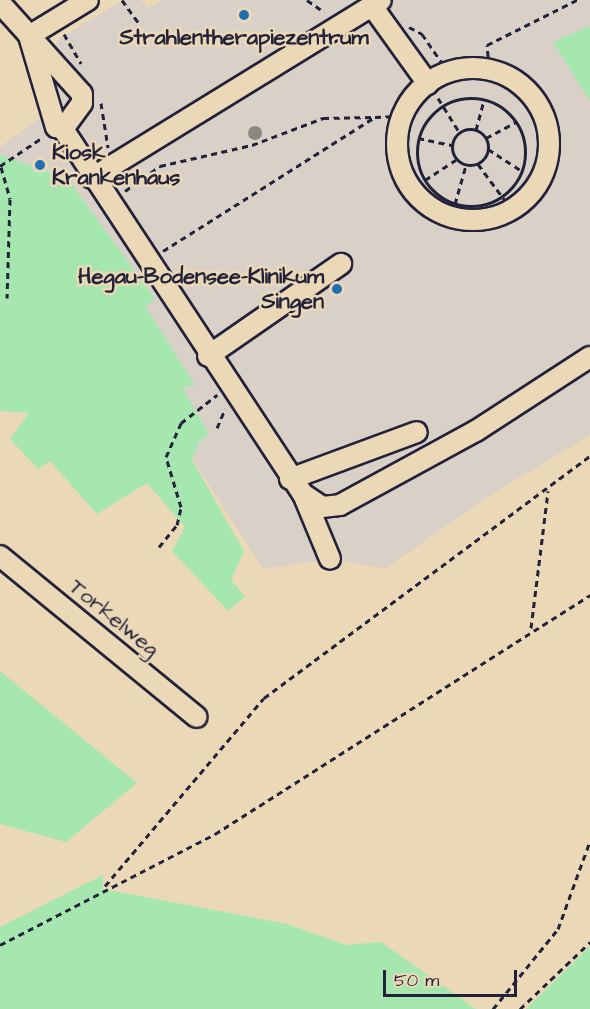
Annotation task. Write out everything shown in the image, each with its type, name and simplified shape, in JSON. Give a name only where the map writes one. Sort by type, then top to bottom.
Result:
[{"type":"street","points":[[29,36],[88,0]]},
{"type":"street","points":[[0,3],[82,94],[82,104],[59,128]]},
{"type":"street","points":[[92,178],[377,3],[428,84]]},
{"type":"street","points":[[29,36],[59,128],[92,178],[116,198],[156,255],[208,356],[296,486],[330,559]]},
{"type":"street","points":[[472,64],[489,67],[529,91],[549,132],[543,177],[510,207],[466,220],[423,202],[399,163],[401,116],[428,84],[472,64]]},
{"type":"street","points":[[208,356],[341,264]]},
{"type":"street","points":[[296,486],[321,507],[340,505],[476,431],[590,357]]},
{"type":"street","points":[[296,486],[417,432]]},
{"type":"street","name":"Torkelweg","points":[[0,556],[197,717]]},
{"type":"path","points":[[122,0],[140,25]]},
{"type":"path","points":[[489,67],[487,45],[577,0]]},
{"type":"path","points":[[56,20],[84,68]]},
{"type":"path","points":[[428,84],[444,105],[459,132]]},
{"type":"path","points":[[101,97],[116,198]]},
{"type":"path","points":[[484,100],[516,122],[525,154],[510,207],[455,204],[424,180],[418,138],[444,105],[484,100]]},
{"type":"path","points":[[476,130],[484,100]]},
{"type":"path","points":[[116,198],[160,166],[252,145],[323,118],[401,116]]},
{"type":"path","points":[[156,255],[375,117]]},
{"type":"path","points":[[486,138],[516,122]]},
{"type":"path","points":[[7,298],[10,199],[0,166],[59,128]]},
{"type":"path","points":[[459,132],[476,130],[486,138],[489,149],[522,171]]},
{"type":"path","points":[[459,132],[452,145],[456,160],[466,165],[478,164],[489,149]]},
{"type":"path","points":[[418,138],[452,145]]},
{"type":"path","points":[[424,180],[456,160]]},
{"type":"path","points":[[478,164],[510,207]]},
{"type":"path","points":[[455,204],[466,165]]},
{"type":"path","points":[[116,198],[129,203]]},
{"type":"path","points":[[159,548],[177,525],[181,507],[166,457],[173,439],[191,412],[229,387]]},
{"type":"path","points":[[217,428],[225,407]]},
{"type":"path","points":[[103,889],[264,698],[415,582],[548,491],[590,456]]},
{"type":"path","points":[[531,628],[548,491]]},
{"type":"path","points":[[0,945],[103,889],[215,834],[295,786],[531,628],[590,595]]},
{"type":"path","points":[[494,1009],[553,937],[590,841]]},
{"type":"path","points":[[520,1009],[590,942]]},
{"type":"shaded area","name":"Hegau-Bodensee-Klinikum Singen","points":[[123,0],[141,0],[148,8],[162,0],[590,0],[590,435],[484,499],[385,569],[330,559],[263,569],[0,159],[0,147],[49,112],[57,40]]},
{"type":"green space","points":[[590,26],[590,101],[553,42]]},
{"type":"green space","points":[[0,155],[67,178],[155,299],[145,306],[195,385],[182,387],[209,434],[199,442],[192,460],[244,551],[231,580],[245,596],[228,611],[172,551],[185,527],[147,483],[97,514],[50,461],[38,469],[10,439],[29,413],[0,411]]},
{"type":"green space","points":[[0,671],[137,783],[66,842],[0,824]]},
{"type":"green space","points":[[103,875],[103,889],[287,924],[346,945],[381,942],[476,1009],[0,1009],[0,927]]},
{"type":"green space","points":[[590,946],[590,1009],[526,1009]]},
{"type":"place","name":"Strahlentherapiezentrum","points":[[244,15]]},
{"type":"place","name":"Kiosk Krankenhaus","points":[[40,165]]},
{"type":"place","name":"Hegau-Bodensee-Klinikum Singen","points":[[337,289]]}]
